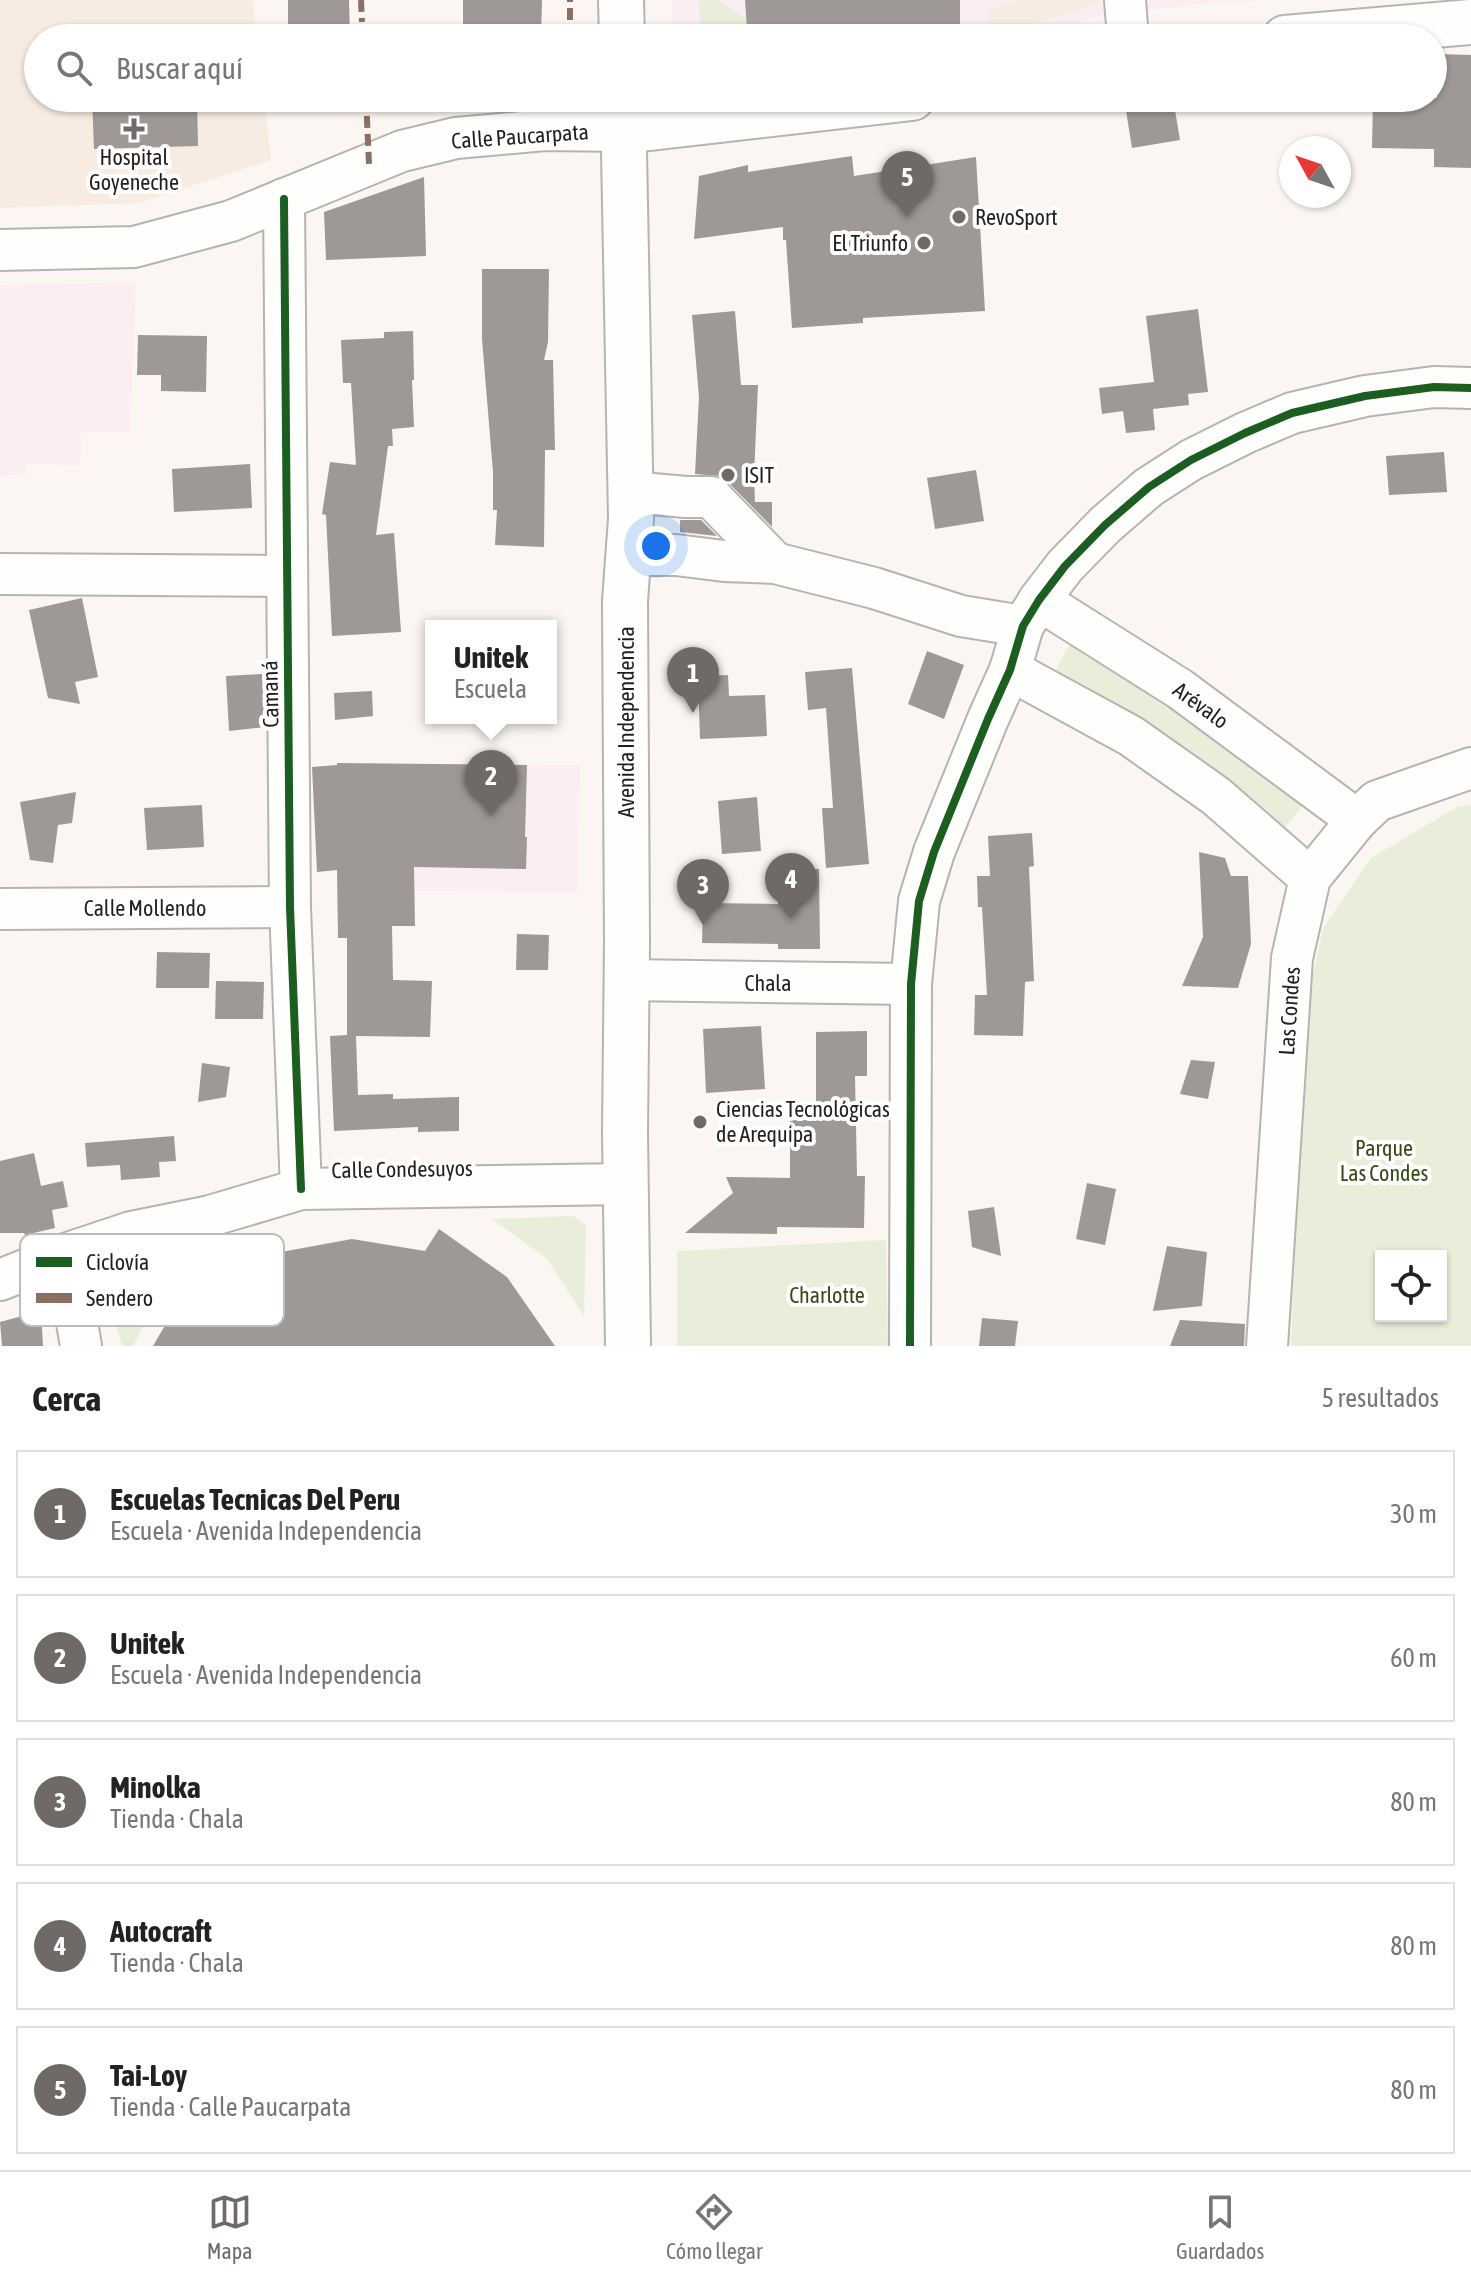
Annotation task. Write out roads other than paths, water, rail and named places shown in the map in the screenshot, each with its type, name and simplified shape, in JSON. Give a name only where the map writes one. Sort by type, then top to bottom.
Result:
[{"type":"main road","points":[[621,0],[622,24]]},
{"type":"main road","points":[[1447,24],[1471,22]]},
{"type":"main road","name":"Calle Paucarpata","points":[[624,115],[675,112]]},
{"type":"main road","name":"Avenida Independencia","points":[[624,115],[630,492],[625,601],[628,1346]]},
{"type":"street","points":[[1125,0],[1127,24]]},
{"type":"street","name":"Calle Paucarpata","points":[[0,250],[134,247],[231,221],[402,151],[456,138],[545,130],[624,115]]},
{"type":"street","name":"Camaná","points":[[284,199],[290,907],[301,1189]]},
{"type":"street","points":[[910,1346],[911,984],[919,901],[934,852],[1031,613],[1065,566],[1105,525],[1149,487],[1191,460],[1292,413],[1365,396],[1434,387],[1471,388]]},
{"type":"street","points":[[630,492],[711,497],[775,563]]},
{"type":"street","points":[[676,555],[686,535],[686,497]]},
{"type":"street","points":[[629,555],[676,555],[775,563],[874,588],[961,616],[1031,613]]},
{"type":"street","points":[[0,574],[287,576]]},
{"type":"street","name":"Arévalo","points":[[1031,613],[1180,689],[1357,820]]},
{"type":"street","points":[[1010,670],[1131,736],[1216,796],[1310,878]]},
{"type":"street","name":"Las Condes","points":[[1267,1346],[1292,958],[1310,878],[1357,820],[1377,801],[1471,768]]},
{"type":"street","name":"Calle Mollendo","points":[[0,909],[290,907]]},
{"type":"street","name":"Chala","points":[[626,980],[911,984]]},
{"type":"street","name":"Calle Condesuyos","points":[[125,1234],[210,1216],[301,1189],[627,1184]]},
{"type":"street","name":"Calle Condesuyos","points":[[0,1280],[20,1272]]},
{"type":"street","points":[[78,1326],[81,1346]]},
{"type":"place","name":"Hospital Goyeneche","points":[[134,129]]},
{"type":"place","name":"Tai-Loy","points":[[907,217]]},
{"type":"place","name":"RevoSport","points":[[959,217]]},
{"type":"place","name":"El Triunfo","points":[[924,243]]},
{"type":"place","name":"ISIT","points":[[728,475]]},
{"type":"place","name":"Escuelas Tecnicas Del Peru","points":[[693,713]]},
{"type":"place","name":"Unitek","points":[[491,816]]},
{"type":"place","name":"Autocraft","points":[[791,919]]},
{"type":"place","name":"Minolka","points":[[703,925]]},
{"type":"place","name":"Ciencias Tecnológicas de Arequipa","points":[[700,1122]]},
{"type":"park label","name":"Parque Las Condes","points":[[1384,1160]]},
{"type":"park label","name":"Charlotte","points":[[827,1295]]}]
